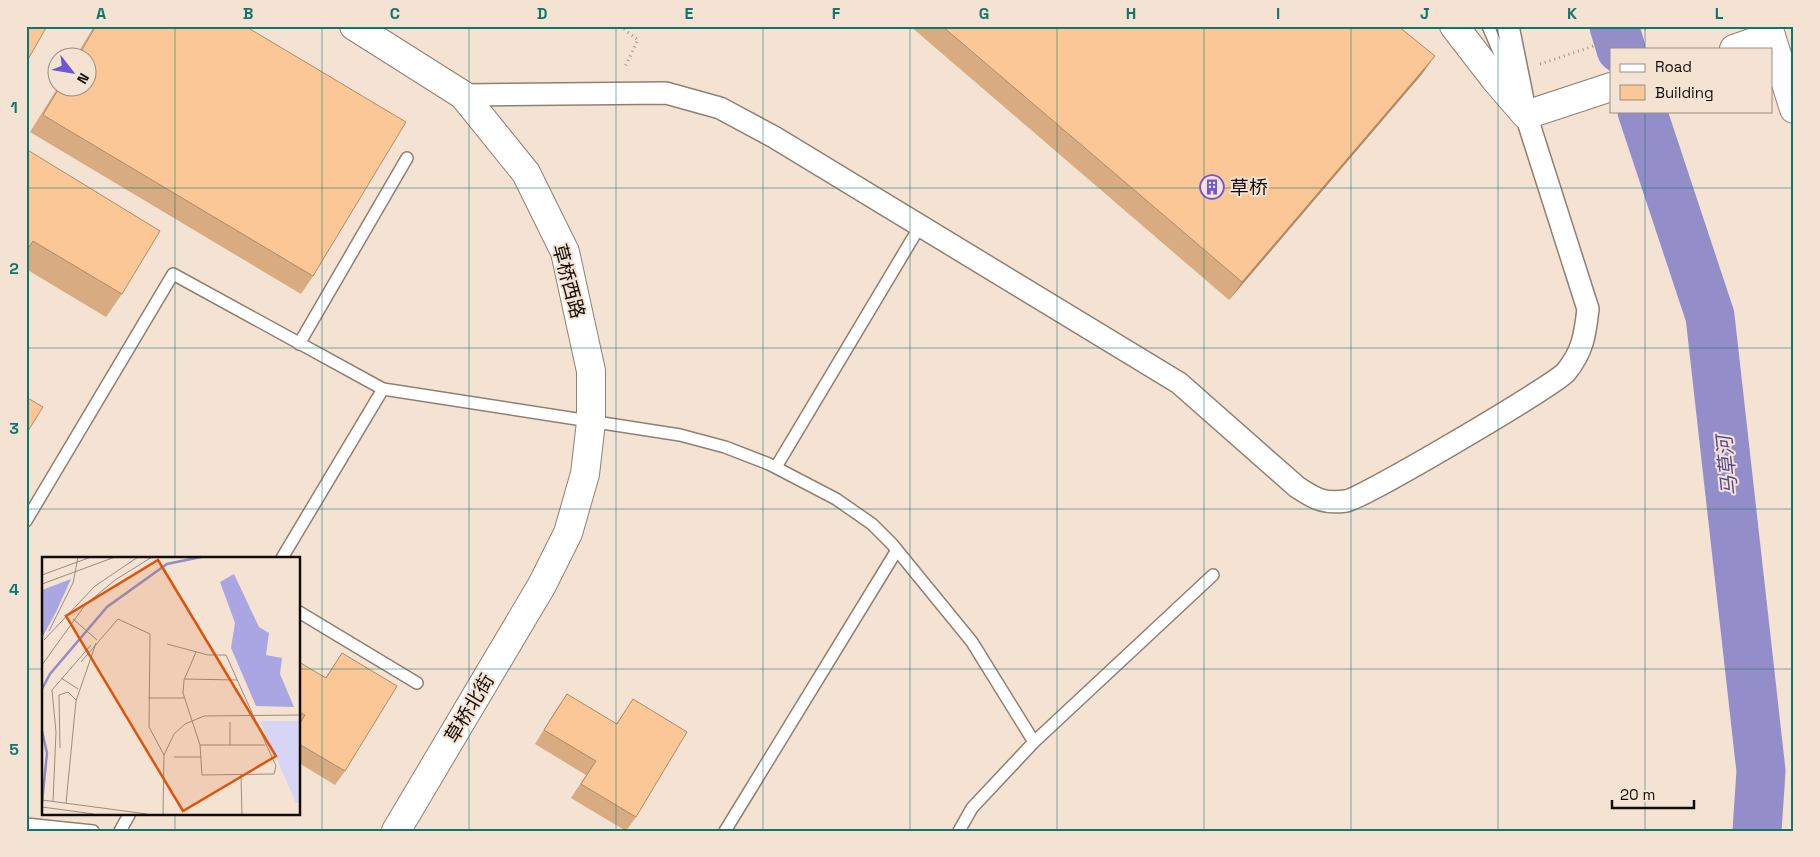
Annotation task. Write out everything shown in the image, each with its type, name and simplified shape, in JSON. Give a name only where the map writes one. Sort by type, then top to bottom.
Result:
[{"type":"street","name":"草桥西路","points":[[354,26],[463,95],[526,173],[565,252],[591,370],[591,422],[585,474],[568,533],[542,585]]},
{"type":"street","points":[[1454,26],[1495,79],[1538,110]]},
{"type":"street","points":[[463,95],[666,93],[720,108],[774,137],[1179,383],[1304,492],[1318,501],[1348,501],[1380,485],[1565,374],[1584,343],[1588,309],[1538,110],[1508,26]]},
{"type":"street","points":[[1736,48],[1768,31],[1794,109]]},
{"type":"street","points":[[1538,110],[1610,87]]},
{"type":"street","name":"草桥北街","points":[[396,831],[542,585]]},
{"type":"lane","points":[[1488,26],[1538,110]]},
{"type":"lane","points":[[299,344],[406,158]]},
{"type":"lane","points":[[776,467],[920,226]]},
{"type":"lane","points":[[26,521],[173,274],[383,388],[680,435],[725,447],[776,467],[836,499],[872,524],[897,550],[972,642],[1034,742]]},
{"type":"lane","points":[[283,557],[383,388]]},
{"type":"lane","points":[[725,831],[897,550]]},
{"type":"lane","points":[[958,831],[972,808],[1034,742],[1213,575]]},
{"type":"lane","points":[[300,613],[417,683]]},
{"type":"lane","points":[[120,831],[129,814]]},
{"type":"lane","points":[[26,824],[93,831]]},
{"type":"path","points":[[612,94],[638,40],[620,26]]},
{"type":"path","points":[[1534,65],[1654,26]]},
{"type":"building","points":[[26,26],[47,26],[26,63]]},
{"type":"building","points":[[96,26],[245,26],[406,122],[313,276],[43,115],[53,98],[98,98],[98,48],[83,48]]},
{"type":"building","name":"草桥","points":[[942,26],[1398,26],[1435,56],[1242,282]]},
{"type":"building","points":[[26,149],[160,231],[122,294],[33,241],[26,252]]},
{"type":"building","points":[[26,397],[43,407],[26,434]]},
{"type":"building","points":[[342,653],[397,686],[345,771],[300,745],[300,723],[305,715],[300,712],[300,663],[326,678]]},
{"type":"building","points":[[567,694],[617,724],[633,699],[687,732],[636,817],[581,784],[596,761],[544,730]]},
{"type":"waterway","name":"马草河","points":[[1614,26],[1621,48]]},
{"type":"waterway","name":"马草河","points":[[1642,112],[1710,316],[1761,771],[1757,831]]},
{"type":"place","name":"草桥","points":[[1212,187]]}]
